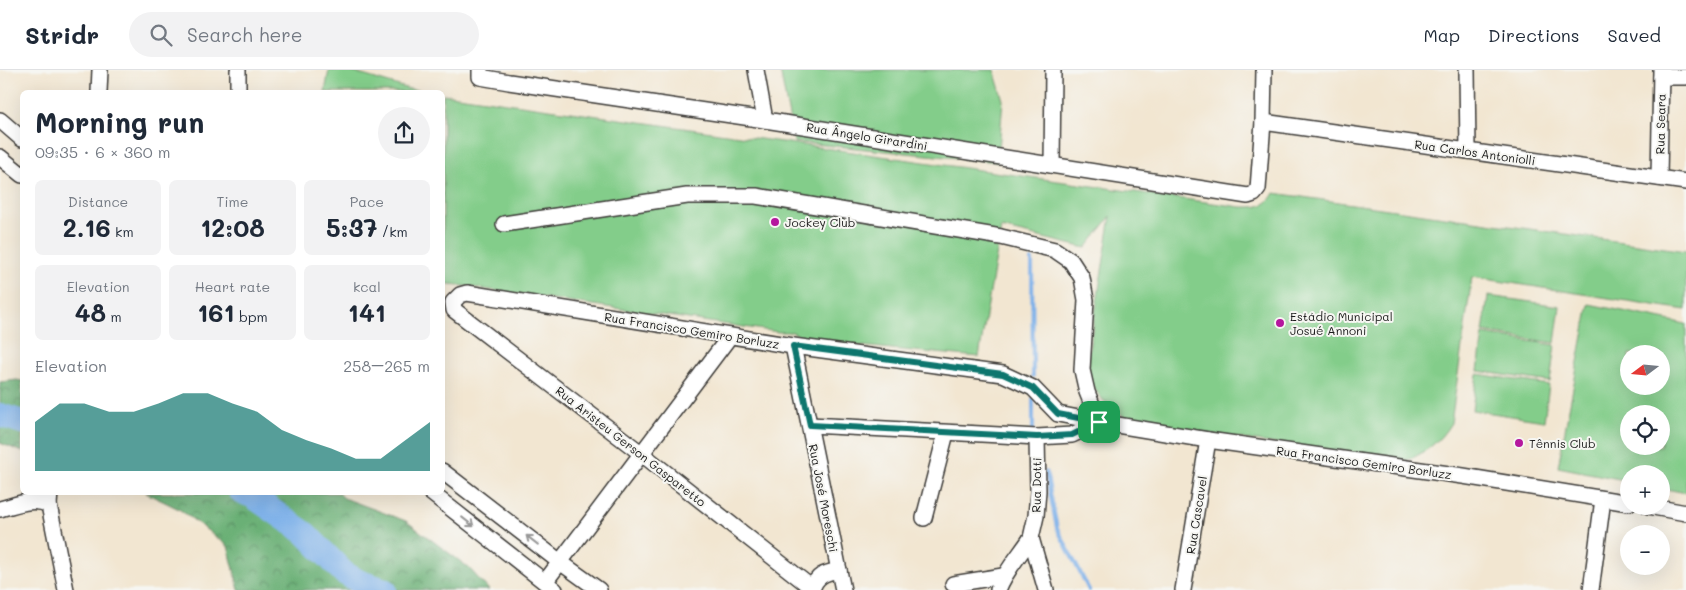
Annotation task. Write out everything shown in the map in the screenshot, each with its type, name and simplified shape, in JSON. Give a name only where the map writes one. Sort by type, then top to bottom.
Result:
[{"type":"street","points":[[99,90],[100,70]]},
{"type":"street","points":[[238,70],[238,90]]},
{"type":"street","points":[[756,70],[765,120]]},
{"type":"street","points":[[1052,165],[1053,70]]},
{"type":"street","points":[[1263,122],[1264,70]]},
{"type":"street","points":[[1467,70],[1468,151]]},
{"type":"street","points":[[1661,73],[1686,77]]},
{"type":"street","name":"Rua Seara","points":[[1659,178],[1661,73]]},
{"type":"street","name":"Rua Ângelo Girardini","points":[[480,74],[1248,196],[1254,194],[1258,189],[1263,122]]},
{"type":"street","points":[[0,120],[20,137]]},
{"type":"street","name":"Rua Carlos Antoniolli","points":[[1263,122],[1686,182]]},
{"type":"street","points":[[0,157],[20,173]]},
{"type":"street","points":[[504,224],[687,196],[756,196],[1001,237],[1055,250],[1071,261],[1082,278],[1086,300],[1082,370],[1087,392],[1099,422],[1072,435],[1037,437],[810,425]]},
{"type":"street","name":"Rua Francisco Gemiro Borluzz","points":[[453,302],[460,295],[467,293],[793,346],[1003,374],[1033,388],[1058,414],[1208,440],[1447,474],[1620,502]]},
{"type":"street","name":"Rua Aristeu Gerson Gasparetto","points":[[453,302],[454,310],[642,454],[812,589]]},
{"type":"street","points":[[434,495],[550,586],[560,562],[730,336]]},
{"type":"street","name":"Rua José Moreschi","points":[[793,346],[843,590]]},
{"type":"street","points":[[924,518],[946,433]]},
{"type":"street","name":"Rua Dotti","points":[[1030,538],[1036,516],[1037,437]]},
{"type":"street","name":"Rua Cascavel","points":[[1183,590],[1208,440]]},
{"type":"street","points":[[445,473],[599,590]]},
{"type":"street","points":[[0,510],[35,500],[50,499],[66,590]]},
{"type":"street","points":[[1591,590],[1603,499]]},
{"type":"street","points":[[1670,510],[1686,513]]},
{"type":"street","points":[[953,584],[1001,583],[1030,538]]},
{"type":"street","points":[[1030,538],[1046,590]]},
{"type":"street","points":[[812,589],[816,579],[820,576],[839,570]]},
{"type":"green space","points":[[329,70],[346,70],[417,90],[325,90]]},
{"type":"green space","points":[[780,70],[994,70],[1003,100],[998,162],[794,142]]},
{"type":"green space","name":"Jockey Club","points":[[445,94],[1241,207],[1260,206],[1268,202],[1274,193],[1686,251],[1686,310],[1472,277],[1451,423],[1441,437],[1429,448],[1415,457],[1399,463],[1147,424],[1127,419],[1103,400],[1090,383],[1086,368],[1111,216],[1086,248],[1001,228],[979,357],[806,341],[793,332],[778,332],[445,283]]},
{"type":"green space","points":[[1488,296],[1560,306],[1555,343],[1483,332]]},
{"type":"green space","points":[[1589,304],[1686,324],[1686,493],[1670,490],[1670,465],[1620,465],[1620,479],[1558,467]]},
{"type":"green space","points":[[1483,334],[1555,345],[1550,382],[1478,371]]},
{"type":"green space","points":[[1477,374],[1549,385],[1544,421],[1472,410]]},
{"type":"green space","points":[[20,381],[20,451],[0,443],[0,382]]},
{"type":"green space","points":[[150,495],[341,495],[344,498],[406,521],[468,567],[489,590],[239,590],[228,546],[179,509]]},
{"type":"waterway","points":[[1032,260],[1033,376]]},
{"type":"waterway","points":[[1033,399],[1033,434]]},
{"type":"waterway","points":[[0,415],[20,421]]},
{"type":"waterway","points":[[1046,472],[1057,528],[1089,590]]},
{"type":"waterway","points":[[249,495],[305,533],[344,573],[360,582],[385,590]]},
{"type":"place","name":"Jockey Club","points":[[775,222]]},
{"type":"place","name":"Estádio Municipal Josué Annoni","points":[[1280,323]]},
{"type":"place","name":"Tênnis Club","points":[[1519,443]]},
{"type":"route","points":[[793,346],[1003,374],[1033,388],[1058,414],[1099,422],[1072,435],[1037,437],[810,425],[793,346]]}]
